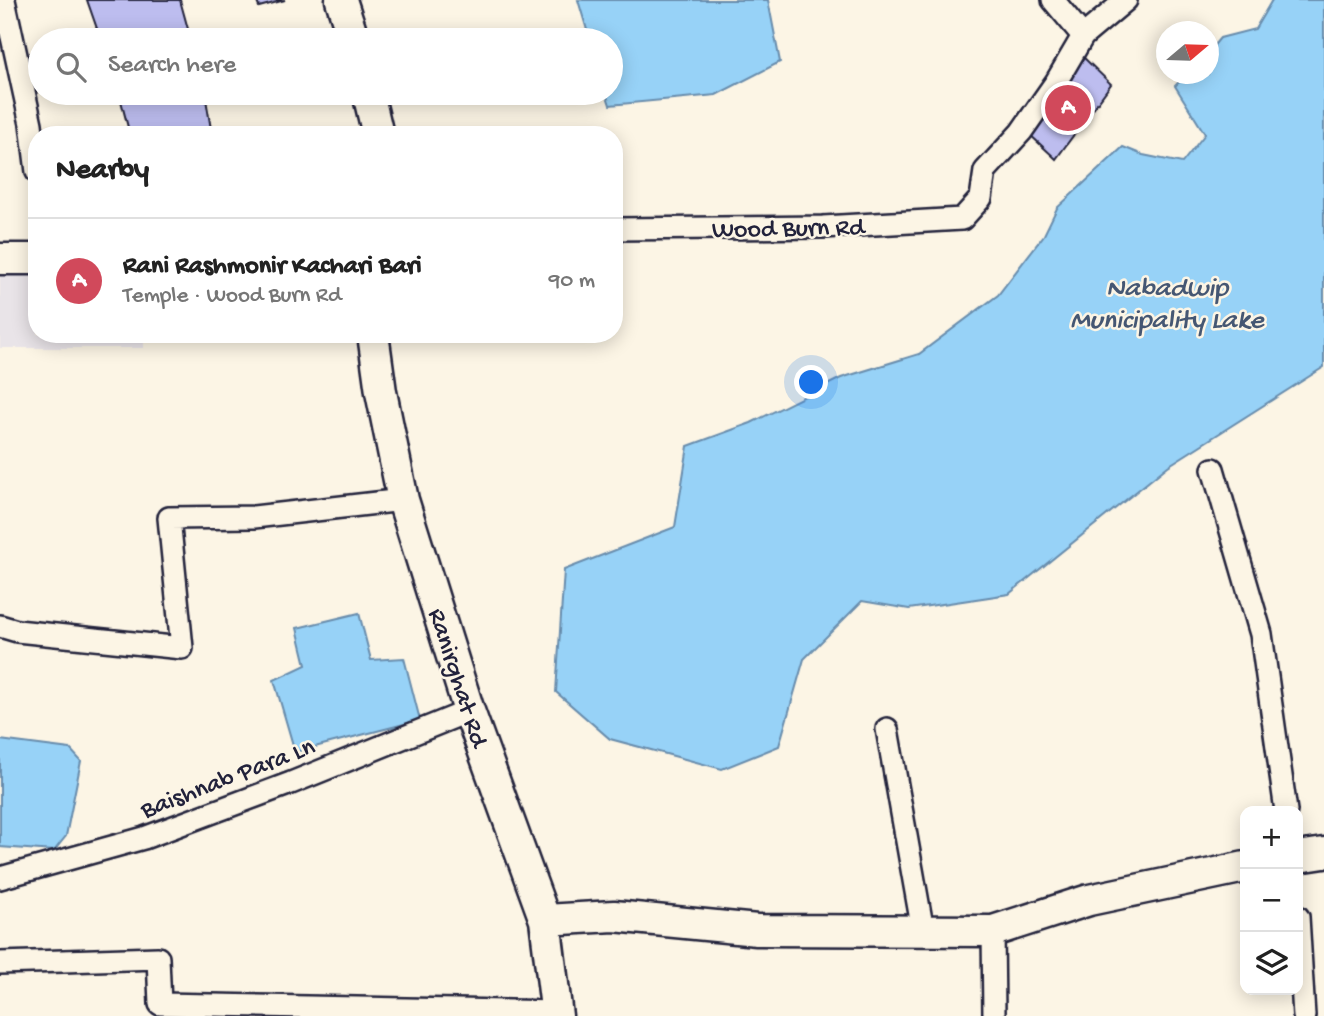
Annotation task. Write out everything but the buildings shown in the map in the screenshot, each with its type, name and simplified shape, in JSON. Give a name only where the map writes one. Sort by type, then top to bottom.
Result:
[{"type":"street","points":[[4,0],[9,65],[31,126]]},
{"type":"street","points":[[341,0],[350,28]]},
{"type":"street","points":[[1053,0],[1083,36],[1126,0]]},
{"type":"street","name":"Wood Burn Rd","points":[[623,229],[822,228],[962,219],[981,198],[985,171],[1021,132],[1056,82],[1083,36]]},
{"type":"street","points":[[371,105],[376,126]]},
{"type":"street","points":[[0,259],[28,259]]},
{"type":"street","name":"Ranirghat Rd","points":[[374,343],[381,392],[403,500],[469,711],[545,920],[557,1014]]},
{"type":"street","points":[[1213,469],[1261,634],[1285,806]]},
{"type":"street","points":[[0,626],[17,631],[182,648],[169,517],[254,517],[403,500]]},
{"type":"street","name":"Baishnab Para Ln","points":[[0,878],[144,838],[291,783],[469,711]]},
{"type":"street","points":[[887,729],[923,931]]},
{"type":"street","points":[[1303,856],[1324,853]]},
{"type":"street","points":[[545,920],[614,916],[757,930],[993,932],[1089,900],[1240,868]]},
{"type":"street","points":[[993,932],[994,1016]]},
{"type":"street","points":[[1299,932],[1304,1016]]},
{"type":"street","points":[[0,962],[158,958],[160,1004],[557,1014]]},
{"type":"shaded area","points":[[0,265],[28,266],[28,343],[144,343],[144,348],[0,348]]},
{"type":"water","points":[[578,0],[768,0],[780,62],[716,95],[623,104],[623,28],[586,28]]},
{"type":"water","name":"Nabadwip Municipality Lake","points":[[1272,0],[1324,0],[1324,367],[1168,466],[1009,594],[909,609],[862,601],[804,659],[779,746],[722,769],[610,739],[556,692],[564,570],[675,527],[688,446],[751,423],[841,378],[919,354],[998,295],[1044,235],[1057,208],[1123,147],[1143,155],[1182,163],[1205,134],[1175,86],[1219,84],[1219,39],[1255,29]]},
{"type":"water","points":[[359,613],[371,660],[404,658],[420,720],[295,752],[274,680],[306,665],[297,628]]},
{"type":"water","points":[[0,740],[70,749],[81,761],[66,836],[54,851],[0,847]]},
{"type":"place","name":"Rani Rashmonir Kachari Bari","points":[[1068,108]]}]
